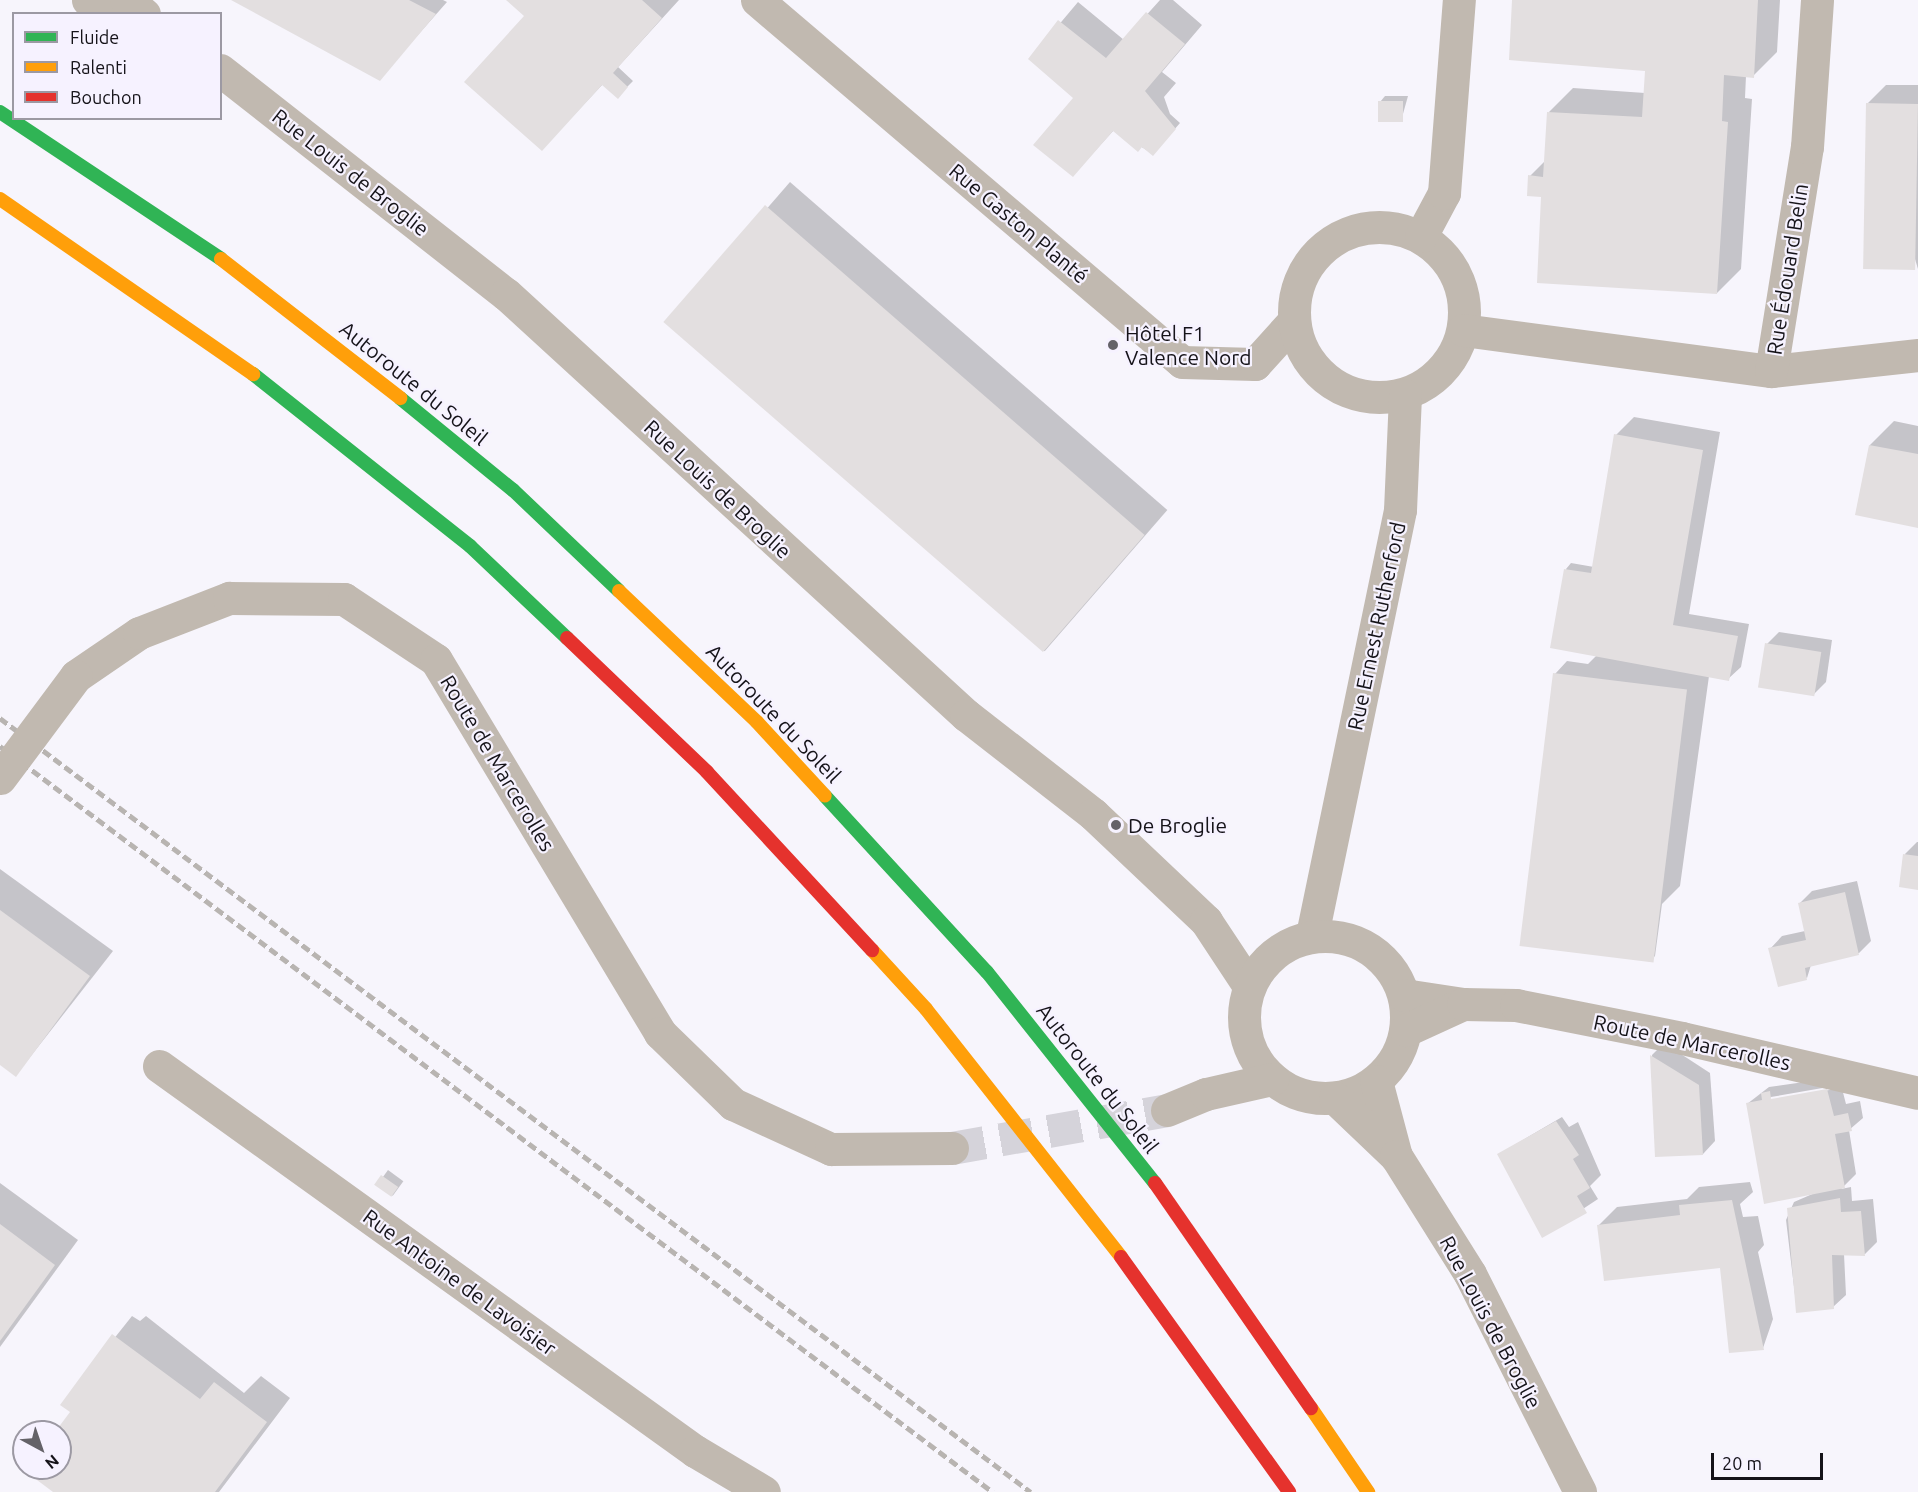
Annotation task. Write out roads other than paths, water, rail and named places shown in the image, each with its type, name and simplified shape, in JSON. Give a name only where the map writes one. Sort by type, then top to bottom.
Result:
[{"type":"highway","name":"Autoroute du Soleil","points":[[12,120],[255,281],[513,490],[757,722],[987,972],[1179,1214],[1368,1492]]},
{"type":"highway","points":[[0,199],[209,339],[470,546],[707,772],[926,1009],[1103,1232],[1289,1492]]},
{"type":"street","points":[[88,0],[106,12]]},
{"type":"street","points":[[126,0],[141,12]]},
{"type":"street","name":"Rue Gaston Planté","points":[[757,0],[1182,362],[1255,364],[1293,322]]},
{"type":"street","points":[[1421,236],[1444,193],[1459,0]]},
{"type":"street","name":"Rue Édouard Belin","points":[[1463,330],[1771,372],[1807,147],[1817,0]]},
{"type":"street","name":"Rue Louis de Broglie","points":[[222,72],[506,294],[966,715],[1093,814],[1206,921],[1249,986]]},
{"type":"street","points":[[1383,225],[1421,236],[1447,258],[1464,292],[1463,330],[1443,370],[1405,394],[1366,398],[1331,385],[1305,357],[1293,322],[1298,281],[1320,248],[1383,225]]},
{"type":"street","points":[[1771,372],[1918,355]]},
{"type":"street","name":"Rue Ernest Rutherford","points":[[1312,935],[1400,510],[1405,394]]},
{"type":"street","name":"Route de Marcerolles","points":[[0,778],[76,676],[139,633],[229,598],[344,599],[436,660],[660,1033],[733,1104],[831,1149],[952,1148]]},
{"type":"street","name":"Rue Ernest Rutherford","points":[[1329,854],[1347,938]]},
{"type":"street","name":"Rue Louis de Broglie","points":[[1206,921],[1272,953]]},
{"type":"street","points":[[1312,935],[1347,938],[1383,958],[1404,995],[1406,1030],[1397,1056],[1376,1082],[1335,1098],[1304,1096],[1272,1079],[1250,1049],[1243,1019],[1249,986],[1272,953],[1312,935]]},
{"type":"street","name":"Route de Marcerolles","points":[[1404,995],[1463,1004],[1516,1005],[1682,1038],[1918,1093]]},
{"type":"street","name":"Route de Marcerolles","points":[[1406,1030],[1463,1004]]},
{"type":"street","points":[[1206,1094],[1250,1049]]},
{"type":"street","name":"Rue Antoine de Lavoisier","points":[[159,1066],[695,1451],[764,1492]]},
{"type":"street","points":[[1167,1110],[1206,1094],[1272,1079]]},
{"type":"street","name":"Rue Louis de Broglie","points":[[1376,1082],[1396,1156]]},
{"type":"street","name":"Rue Louis de Broglie","points":[[1335,1098],[1396,1156],[1470,1274],[1580,1492]]},
{"type":"tunnel","points":[[952,1148],[1167,1110]]},
{"type":"railway","points":[[0,718],[1031,1492]]},
{"type":"railway","points":[[0,746],[993,1492]]},
{"type":"place","name":"Hôtel F1 Valence Nord","points":[[1113,345]]},
{"type":"place","name":"De Broglie","points":[[1116,825]]}]
